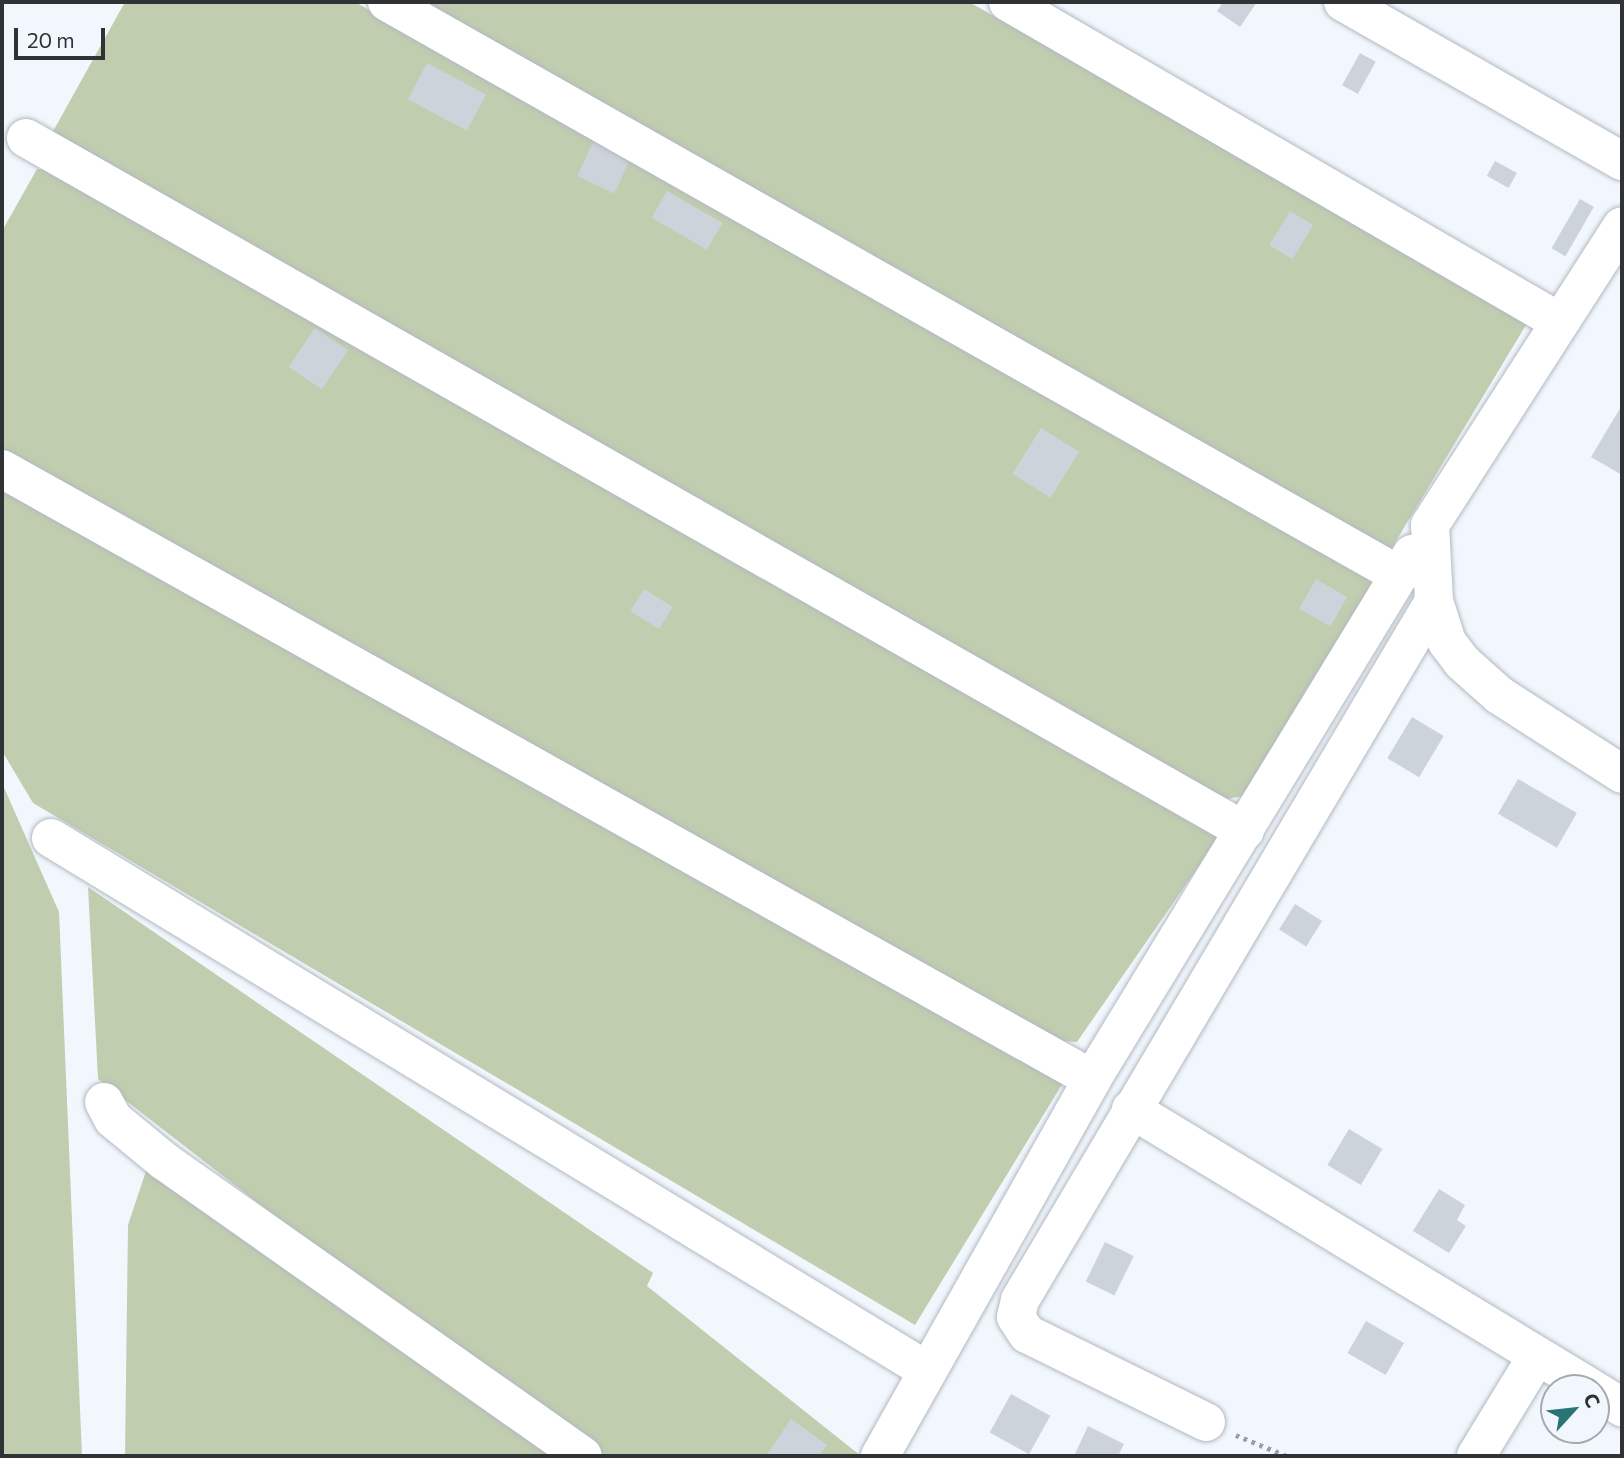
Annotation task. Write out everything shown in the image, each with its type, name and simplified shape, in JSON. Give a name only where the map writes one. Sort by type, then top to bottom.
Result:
[{"type":"street","points":[[387,2],[1399,575]]},
{"type":"street","points":[[1007,2],[1558,321]]},
{"type":"street","points":[[1343,2],[1622,161]]},
{"type":"street","points":[[26,138],[1245,831]]},
{"type":"street","points":[[880,1456],[1092,1079],[1430,525],[1558,321],[1622,226]]},
{"type":"street","points":[[2,469],[1092,1079]]},
{"type":"street","points":[[1430,525],[1434,601],[1447,642],[1462,662],[1499,695],[1622,774]]},
{"type":"street","points":[[1206,1422],[1027,1334],[1016,1317],[1020,1300],[1130,1109],[1434,601]]},
{"type":"street","points":[[51,838],[928,1371]]},
{"type":"street","points":[[104,1102],[113,1119],[164,1161],[583,1456]]},
{"type":"street","points":[[1130,1109],[1567,1374]]},
{"type":"street","points":[[1476,1456],[1537,1356]]},
{"type":"path","points":[[1206,1422],[1287,1456]]},
{"type":"green space","points":[[125,2],[355,2],[1377,581],[1244,796],[1215,801],[51,135]]},
{"type":"green space","points":[[419,2],[969,2],[1529,320],[1387,556]]},
{"type":"green space","points":[[37,169],[63,171],[1223,831],[1077,1042],[1045,1040],[2,451],[2,231]]},
{"type":"green space","points":[[2,490],[1066,1078],[915,1325],[33,803],[2,751]]},
{"type":"green space","points":[[2,783],[59,912],[82,1456],[2,1456]]},
{"type":"green space","points":[[88,887],[653,1273],[647,1286],[861,1456],[603,1456],[343,1269],[98,1079]]},
{"type":"green space","points":[[149,1162],[563,1456],[125,1456],[128,1225]]},
{"type":"building","points":[[1223,2],[1257,2],[1240,27],[1217,11]]},
{"type":"building","points":[[1360,53],[1376,62],[1358,94],[1342,85]]},
{"type":"building","points":[[427,63],[486,94],[467,131],[408,99]]},
{"type":"building","points":[[595,138],[632,155],[614,193],[577,176]]},
{"type":"building","points":[[1495,161],[1517,173],[1509,188],[1487,176]]},
{"type":"building","points":[[667,191],[722,223],[707,250],[652,218]]},
{"type":"building","points":[[1580,199],[1594,207],[1565,256],[1552,248]]},
{"type":"building","points":[[1290,211],[1313,225],[1293,259],[1269,245]]},
{"type":"building","points":[[315,328],[348,350],[322,389],[289,367]]},
{"type":"building","points":[[1622,405],[1622,475],[1591,457]]},
{"type":"building","points":[[1041,428],[1079,452],[1051,498],[1012,474]]},
{"type":"building","points":[[1316,579],[1347,597],[1330,626],[1299,608]]},
{"type":"building","points":[[644,589],[673,607],[659,629],[630,611]]},
{"type":"building","points":[[1412,717],[1444,736],[1419,777],[1387,758]]},
{"type":"building","points":[[1518,779],[1577,813],[1557,848],[1498,814]]},
{"type":"building","points":[[1295,904],[1322,921],[1306,946],[1279,929]]},
{"type":"building","points":[[1349,1129],[1382,1149],[1361,1185],[1327,1165]]},
{"type":"building","points":[[1439,1189],[1465,1205],[1457,1220],[1466,1226],[1449,1253],[1413,1231]]},
{"type":"building","points":[[1105,1242],[1134,1256],[1114,1296],[1086,1282]]},
{"type":"building","points":[[1366,1321],[1404,1343],[1386,1375],[1348,1353]]},
{"type":"building","points":[[1011,1394],[1050,1416],[1029,1454],[990,1432]]},
{"type":"building","points":[[791,1419],[827,1445],[819,1456],[766,1456]]},
{"type":"building","points":[[1088,1426],[1124,1444],[1118,1456],[1074,1456]]}]
